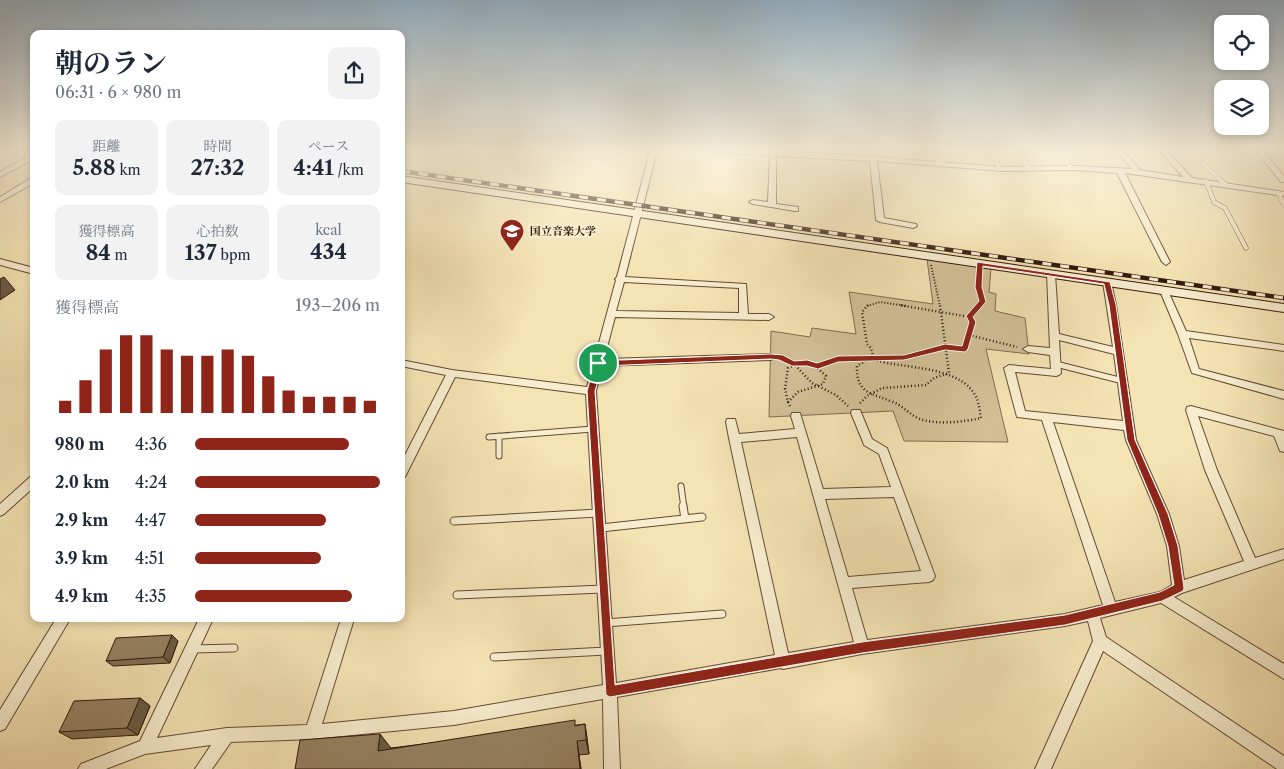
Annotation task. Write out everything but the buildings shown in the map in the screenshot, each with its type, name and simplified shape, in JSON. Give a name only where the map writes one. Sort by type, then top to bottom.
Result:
[{"type":"street","points":[[0,200],[22,187]]},
{"type":"street","points":[[454,187],[1284,308]]},
{"type":"street","points":[[612,769],[610,691],[604,623],[591,391],[619,279],[645,187]]},
{"type":"street","points":[[772,187],[772,205]]},
{"type":"street","points":[[876,187],[880,220],[913,226]]},
{"type":"street","points":[[1128,187],[1166,262]]},
{"type":"street","points":[[1244,187],[1281,193]]},
{"type":"street","points":[[753,202],[794,209]]},
{"type":"street","points":[[0,262],[30,270]]},
{"type":"street","points":[[1051,274],[1056,373],[1009,368],[1021,414],[1128,426]]},
{"type":"street","points":[[619,279],[743,286],[744,316]]},
{"type":"street","points":[[1107,282],[1119,352],[1128,426],[1141,467],[1163,514],[1173,546],[1179,588]]},
{"type":"street","points":[[1164,291],[1183,334],[1195,371],[1284,395]]},
{"type":"street","points":[[611,314],[768,317]]},
{"type":"street","points":[[1183,334],[1284,348]]},
{"type":"street","points":[[1055,336],[1119,352]]},
{"type":"street","points":[[1028,349],[1054,352]]},
{"type":"street","points":[[598,363],[771,357]]},
{"type":"street","points":[[405,364],[452,373],[591,391]]},
{"type":"street","points":[[405,466],[452,373]]},
{"type":"street","points":[[1252,563],[1211,470],[1191,410],[1281,434],[1284,448]]},
{"type":"street","points":[[843,583],[929,576],[884,451],[868,442],[856,413]]},
{"type":"street","points":[[796,416],[862,647]]},
{"type":"street","points":[[1046,417],[1111,609]]},
{"type":"street","points":[[730,422],[783,662]]},
{"type":"street","points":[[734,438],[801,433]]},
{"type":"street","points":[[0,511],[30,484]]},
{"type":"street","points":[[818,494],[898,492]]},
{"type":"street","points":[[86,769],[145,747],[227,735],[312,732],[454,718],[862,647],[984,632],[1093,615],[1162,597],[1179,588],[1284,554]]},
{"type":"street","points":[[1162,597],[1284,672]]},
{"type":"street","points":[[1043,769],[1100,641],[1093,615]]},
{"type":"street","points":[[0,724],[61,622]]},
{"type":"street","points":[[145,747],[205,622]]},
{"type":"street","points":[[312,732],[346,622]]},
{"type":"street","points":[[1100,641],[1284,765]]},
{"type":"street","points":[[204,769],[227,735]]},
{"type":"lane","points":[[1208,187],[1214,202],[1225,208],[1246,248]]},
{"type":"lane","points":[[1281,193],[1284,205]]},
{"type":"lane","points":[[1055,364],[1123,382]]},
{"type":"lane","points":[[489,437],[593,429]]},
{"type":"lane","points":[[499,436],[499,456]]},
{"type":"lane","points":[[681,486],[685,519]]},
{"type":"lane","points":[[454,521],[598,514]]},
{"type":"lane","points":[[599,528],[702,517]]},
{"type":"lane","points":[[457,595],[603,590]]},
{"type":"lane","points":[[604,623],[722,614]]},
{"type":"lane","points":[[192,649],[234,648]]},
{"type":"lane","points":[[494,657],[606,651]]},
{"type":"path","points":[[929,256],[940,311],[948,373]]},
{"type":"path","points":[[970,316],[983,302],[978,287],[981,275],[979,264]]},
{"type":"path","points":[[874,360],[871,348],[867,344],[862,312],[869,304],[894,303],[970,316]]},
{"type":"path","points":[[874,360],[916,356],[945,347],[965,349],[973,322],[970,316]]},
{"type":"path","points":[[968,335],[1011,347],[1028,349]]},
{"type":"path","points":[[771,357],[780,357],[792,364],[819,387],[836,395],[856,413],[861,402],[885,386],[926,385],[934,378],[948,373]]},
{"type":"path","points":[[796,416],[785,398],[785,381],[788,368],[792,364],[807,363],[818,366],[838,359],[856,357],[869,359],[874,360],[886,365],[948,373],[964,382],[975,394],[980,406],[981,418],[973,421],[930,421],[912,415],[893,402],[870,395],[861,385],[856,374],[856,366],[869,359]]},
{"type":"path","points":[[787,402],[798,392],[819,387],[826,376],[818,366]]},
{"type":"shaded area","points":[[927,259],[991,268],[989,292],[996,294],[995,311],[1025,318],[1029,354],[986,349],[1008,442],[904,441],[893,411],[769,417],[771,331],[810,337],[812,328],[856,334],[849,292],[933,304]]},
{"type":"railway","points":[[511,187],[1284,298]]},
{"type":"place","name":"国立音楽大学","points":[[512,252]]},
{"type":"route","points":[[979,264],[1107,282],[1131,440],[1163,514],[1173,546],[1179,588],[1162,597],[1093,615],[984,632],[862,647],[610,691],[591,391],[598,363],[780,357],[792,364],[807,363],[818,366],[827,361],[838,359],[856,357],[874,360],[904,358],[945,347],[965,349],[973,322],[970,316],[983,302],[978,287],[981,275],[979,264]]}]
